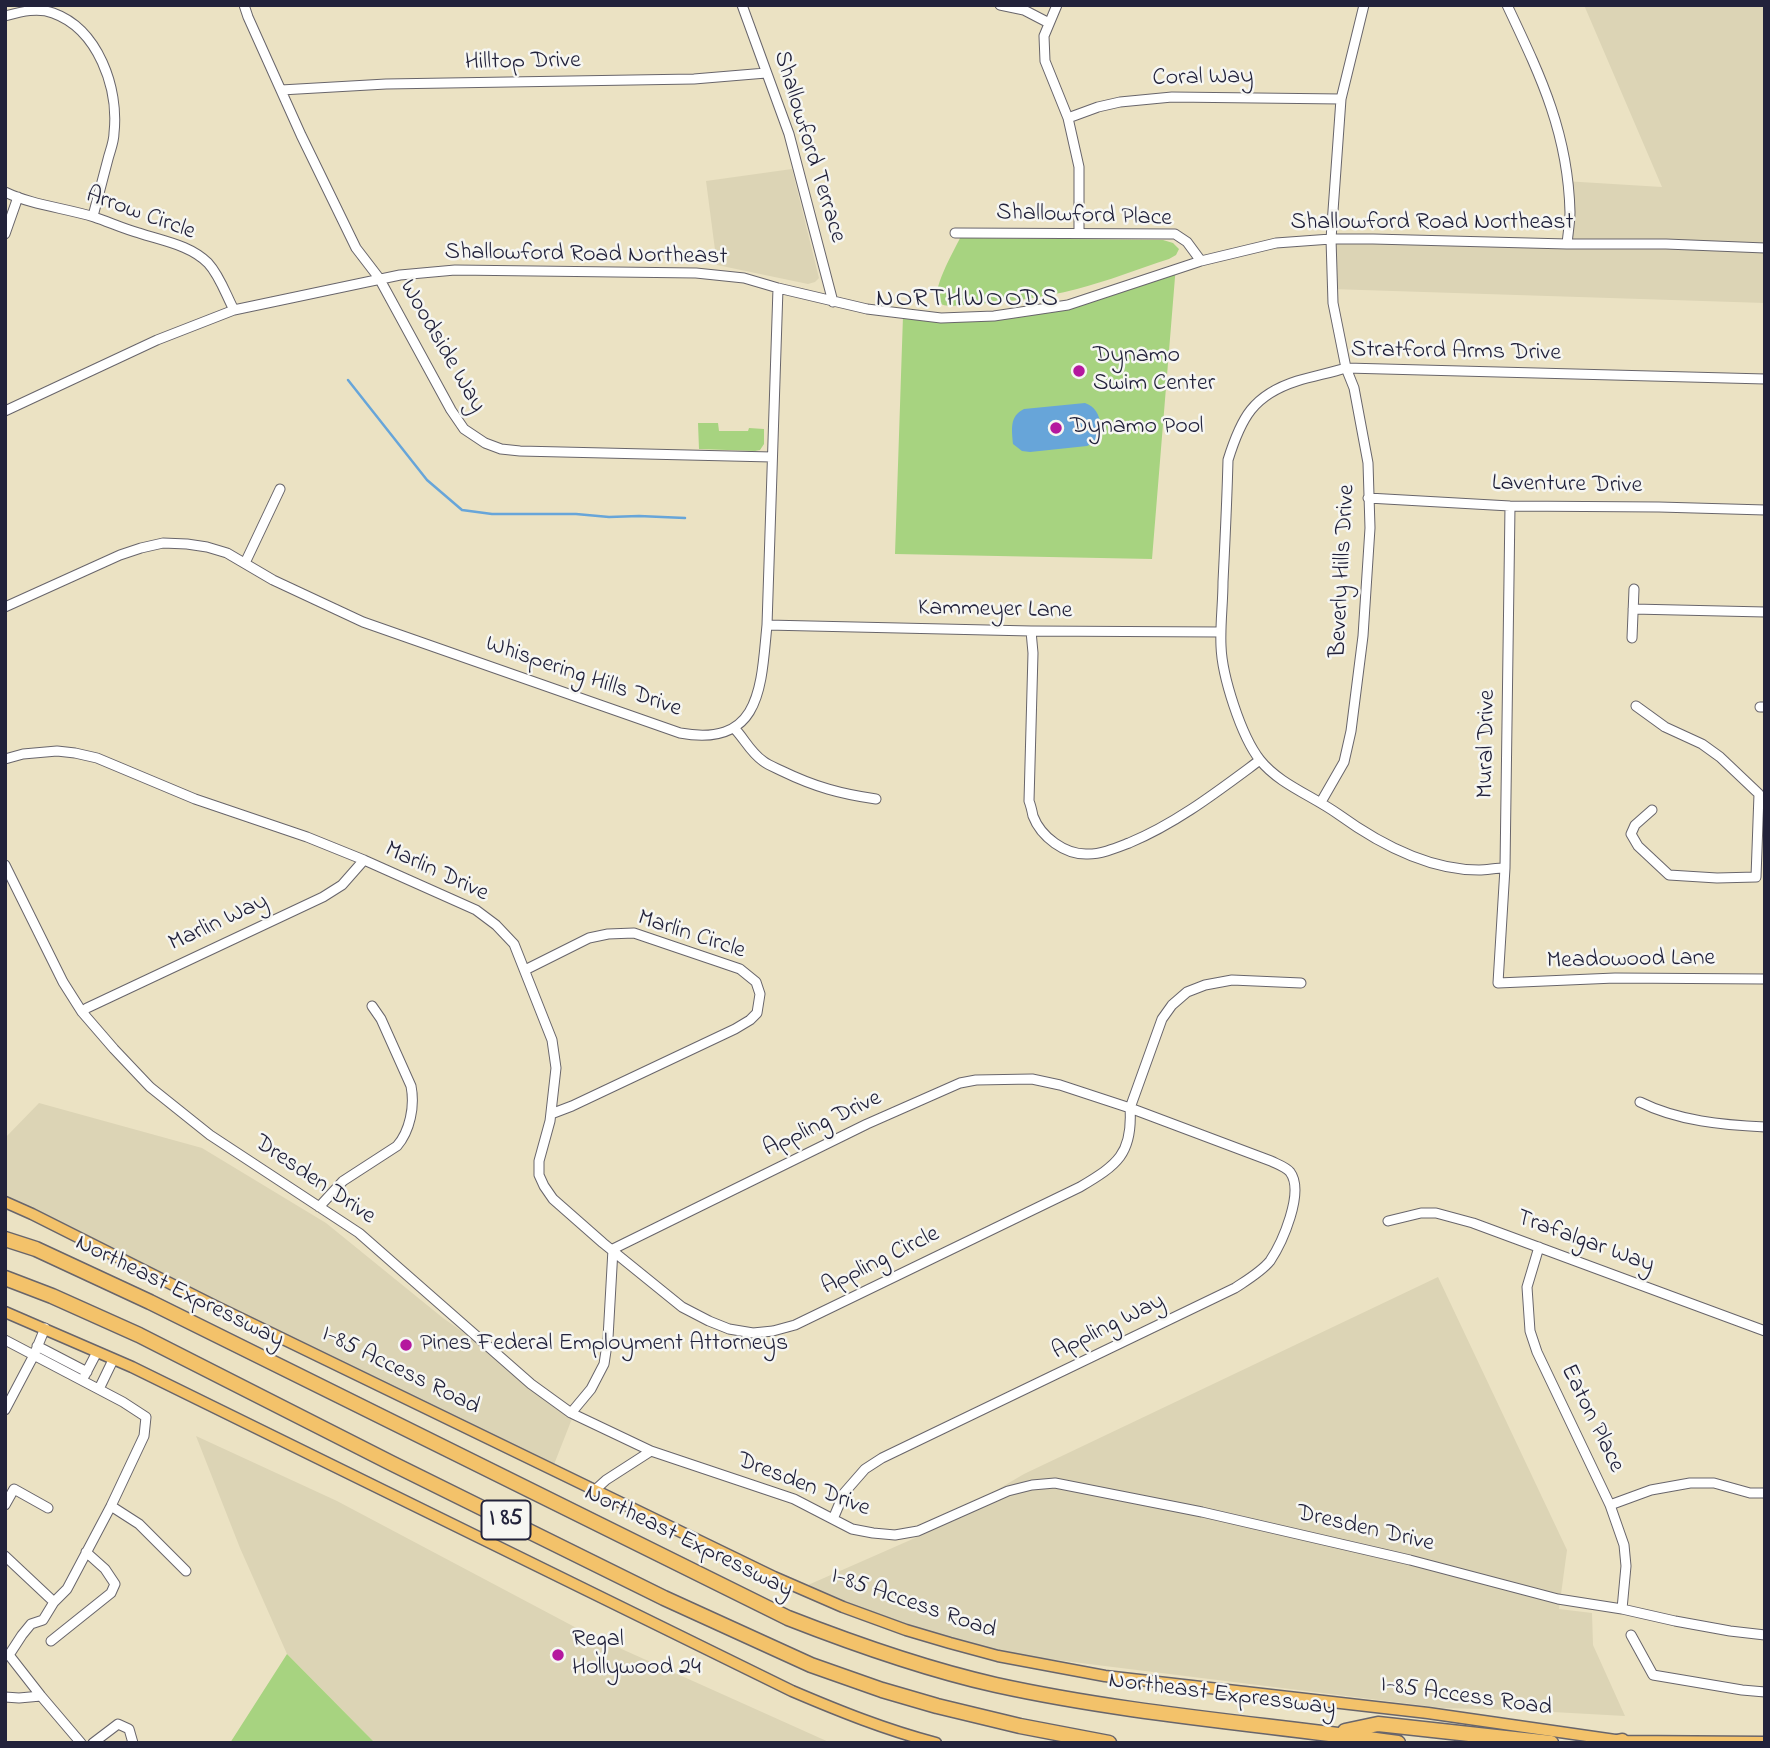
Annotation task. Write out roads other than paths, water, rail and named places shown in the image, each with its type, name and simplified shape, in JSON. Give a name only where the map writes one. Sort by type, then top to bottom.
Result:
[{"type":"highway","name":"Northeast Expressway","points":[[5,1238],[150,1302],[776,1612],[850,1642],[917,1665],[996,1685],[1077,1700],[1398,1743]]},
{"type":"highway","name":"I 85","points":[[5,1278],[139,1335],[664,1598],[811,1665],[937,1706],[1109,1743]]},
{"type":"highway","points":[[1334,1734],[1378,1724],[1551,1743]]},
{"type":"main road","name":"I-85 Access Road","points":[[5,1202],[774,1577],[843,1607],[906,1630],[998,1656],[1105,1676],[1428,1713],[1617,1742],[1765,1742]]},
{"type":"main road","points":[[5,1312],[142,1372],[792,1691],[849,1716],[936,1743]]},
{"type":"street","name":"Woodside Way","points":[[244,5],[300,135],[356,248],[379,278],[451,411],[464,429],[500,449],[520,451],[772,457]]},
{"type":"street","name":"Shallowford Terrace","points":[[743,5],[789,134],[833,302]]},
{"type":"street","points":[[1000,5],[1024,10],[1049,23]]},
{"type":"street","points":[[1057,5],[1044,36],[1045,61],[1068,118],[1079,167],[1079,233]]},
{"type":"street","name":"Beverly Hills Drive","points":[[1321,802],[1344,762],[1351,731],[1363,636],[1370,528],[1368,463],[1354,388],[1346,368],[1333,303],[1331,239],[1341,99],[1364,5]]},
{"type":"street","points":[[1507,5],[1536,67],[1558,127],[1565,159],[1570,213],[1567,244]]},
{"type":"street","points":[[5,16],[38,10],[53,13],[88,38],[102,63],[111,89],[114,134],[93,216]]},
{"type":"street","name":"Hilltop Drive","points":[[281,90],[386,84],[694,79],[766,73]]},
{"type":"street","name":"Coral Way","points":[[1068,118],[1119,102],[1172,97],[1341,99]]},
{"type":"street","name":"Arrow Circle","points":[[5,192],[93,216],[191,251],[207,262],[217,275],[234,310]]},
{"type":"street","points":[[5,234],[18,197]]},
{"type":"street","name":"Shallowford Place","points":[[955,233],[1175,234],[1186,242],[1201,261]]},
{"type":"street","name":"Shallowford Road Northeast","points":[[5,411],[158,340],[234,310],[379,278],[455,270],[696,273],[744,278],[867,309],[941,318],[994,316],[1068,305],[1201,261],[1276,243],[1331,239],[1765,248]]},
{"type":"street","points":[[778,288],[768,625],[758,695],[752,711],[734,728],[762,761],[815,786],[876,799]]},
{"type":"street","name":"Stratford Arms Drive","points":[[1505,868],[1478,870],[1448,867],[1417,858],[1356,827],[1321,802],[1286,783],[1260,761],[1243,731],[1228,685],[1221,648],[1228,460],[1234,439],[1250,409],[1262,398],[1297,381],[1346,368],[1765,379]]},
{"type":"street","points":[[245,563],[280,489]]},
{"type":"street","name":"Laventure Drive","points":[[1368,498],[1510,506],[1765,510]]},
{"type":"street","name":"Mural Drive","points":[[1498,983],[1505,868],[1510,506]]},
{"type":"street","name":"Whispering Hills Drive","points":[[5,607],[141,548],[163,543],[207,547],[228,553],[273,580],[363,622],[680,733],[699,737],[734,728]]},
{"type":"street","points":[[1632,638],[1634,589]]},
{"type":"street","points":[[1633,609],[1765,612]]},
{"type":"street","name":"Kammeyer Lane","points":[[768,625],[1221,632]]},
{"type":"street","points":[[1031,631],[1033,653],[1029,801],[1034,819],[1057,845],[1074,853],[1088,854],[1109,850],[1146,836],[1183,815],[1260,761]]},
{"type":"street","points":[[1636,706],[1665,727],[1702,744],[1762,795],[1756,877],[1669,875],[1638,846],[1631,834],[1634,825],[1652,810]]},
{"type":"street","name":"Marlin Drive","points":[[5,760],[23,754],[57,751],[97,758],[195,799],[307,837],[364,860],[476,910],[496,925],[514,944],[552,1040],[556,1068],[551,1114],[538,1175],[553,1199],[613,1249]]},
{"type":"street","name":"Marlin Way","points":[[82,1012],[323,897],[342,885],[364,860]]},
{"type":"street","name":"Dresden Drive","points":[[5,865],[63,982],[82,1012],[150,1087],[210,1135],[359,1233],[531,1384],[571,1413],[651,1451],[794,1499],[852,1529],[895,1535],[918,1531],[1008,1490],[1055,1483],[1410,1560],[1558,1600],[1765,1635]]},
{"type":"street","name":"Marlin Circle","points":[[525,970],[589,938],[634,933],[740,969],[756,982],[760,994],[757,1013],[735,1030],[551,1114]]},
{"type":"street","name":"Meadowood Lane","points":[[1498,983],[1615,978],[1765,979]]},
{"type":"street","points":[[1130,1108],[1162,1019],[1172,1004],[1187,992],[1232,979],[1301,983]]},
{"type":"street","points":[[319,1208],[343,1181],[397,1146],[404,1138],[413,1109],[411,1086],[381,1019],[372,1006]]},
{"type":"street","name":"Appling Drive","points":[[613,1249],[867,1124],[960,1083],[1002,1078],[1032,1079],[1060,1085],[1226,1144]]},
{"type":"street","points":[[1640,1102],[1654,1109],[1712,1123],[1765,1127]]},
{"type":"street","name":"Appling Circle","points":[[613,1249],[682,1307],[709,1321],[729,1329],[753,1333],[773,1331],[795,1325],[879,1285],[1104,1173],[1120,1159],[1128,1143],[1130,1108]]},
{"type":"street","name":"Appling Way","points":[[833,1519],[844,1493],[865,1469],[882,1458],[1235,1288],[1269,1262],[1283,1238],[1294,1205],[1292,1175],[1271,1161],[1226,1144]]},
{"type":"street","name":"Trafalgar Way","points":[[1388,1221],[1421,1213],[1436,1213],[1473,1223],[1765,1331]]},
{"type":"street","name":"Eaton Place","points":[[1539,1247],[1527,1287],[1530,1331],[1537,1352],[1610,1505],[1624,1545],[1626,1566],[1622,1609]]},
{"type":"street","points":[[571,1413],[591,1389],[604,1364],[613,1249]]},
{"type":"street","points":[[5,1410],[45,1328]]},
{"type":"street","points":[[5,1340],[35,1350],[85,1376],[99,1389],[146,1417],[144,1436],[67,1589],[54,1602],[43,1620],[31,1624],[7,1655],[81,1743]]},
{"type":"street","points":[[85,1376],[97,1352]]},
{"type":"street","points":[[99,1389],[113,1360]]},
{"type":"street","points":[[595,1490],[651,1451]]},
{"type":"street","points":[[1610,1505],[1651,1490],[1690,1483],[1714,1483],[1750,1493],[1765,1493]]},
{"type":"street","points":[[5,1505],[14,1489],[48,1508]]},
{"type":"street","points":[[111,1506],[139,1524],[186,1571]]},
{"type":"street","points":[[51,1642],[111,1593],[115,1584],[105,1569],[86,1552]]},
{"type":"street","points":[[5,1556],[54,1602]]},
{"type":"street","points":[[1631,1635],[1653,1675],[1765,1692]]},
{"type":"street","points":[[5,1697],[41,1696]]},
{"type":"street","points":[[93,1743],[118,1724],[128,1729],[133,1743]]},
{"type":"water","name":"Dynamo Pool","points":[[1085,403],[1096,411],[1100,424],[1097,437],[1087,446],[1030,452],[1022,451],[1013,444],[1014,419],[1024,409]]},
{"type":"waterway","points":[[348,380],[427,480],[462,510],[492,514],[685,518]]},
{"type":"place","name":"Dynamo Swim Center","points":[[1079,371]]},
{"type":"place","name":"Dynamo Pool","points":[[1056,428]]},
{"type":"place","name":"Pines Federal Employment Attorneys","points":[[406,1345]]},
{"type":"place","name":"Regal Hollywood 24","points":[[558,1655]]},
{"type":"district","name":"NORTHWOODS","points":[[968,301]]}]
